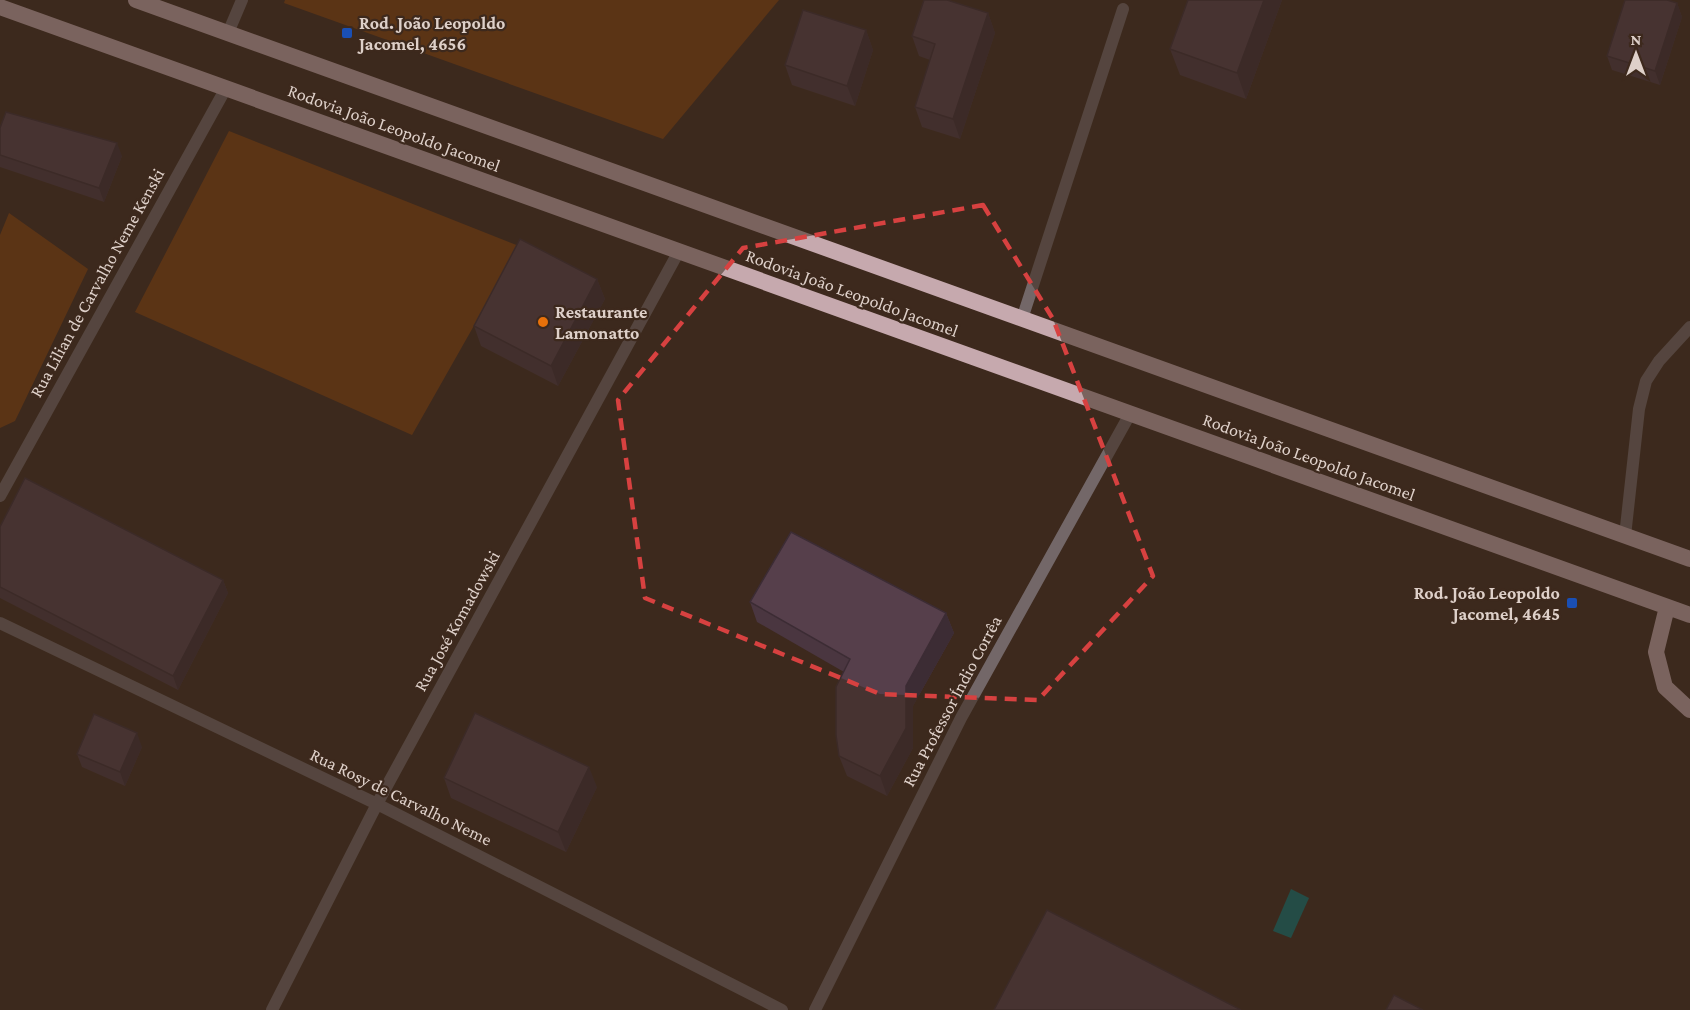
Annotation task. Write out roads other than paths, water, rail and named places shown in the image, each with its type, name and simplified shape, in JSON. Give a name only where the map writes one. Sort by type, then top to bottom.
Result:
[{"type":"highway","name":"Rodovia João Leopoldo Jacomel","points":[[136,0],[1690,559]]},
{"type":"highway","name":"Rodovia João Leopoldo Jacomel","points":[[0,7],[1690,615]]},
{"type":"highway","points":[[1667,607],[1656,652],[1665,687],[1690,710]]},
{"type":"street","points":[[228,33],[242,0]]},
{"type":"street","points":[[1022,319],[1123,9]]},
{"type":"street","name":"Rua Lilian de Carvalho Neme Kenski","points":[[0,496],[226,88]]},
{"type":"street","name":"Rua José Komadowski","points":[[272,1010],[377,804],[679,251]]},
{"type":"street","points":[[1625,536],[1639,409],[1646,381],[1659,361],[1690,327]]},
{"type":"street","name":"Rua Professor Índio Corrêa","points":[[815,1010],[961,718],[1130,414]]},
{"type":"street","name":"Rua Rosy de Carvalho Neme","points":[[0,624],[377,804],[782,1010]]},
{"type":"water","points":[[1291,889],[1309,898],[1291,938],[1273,931]]},
{"type":"place","name":"Rod. João Leopoldo Jacomel, 4656","points":[[347,33]]},
{"type":"place","name":"Restaurante Lamonatto","points":[[543,322]]},
{"type":"place","name":"Rod. João Leopoldo Jacomel, 4645","points":[[1572,603]]}]
